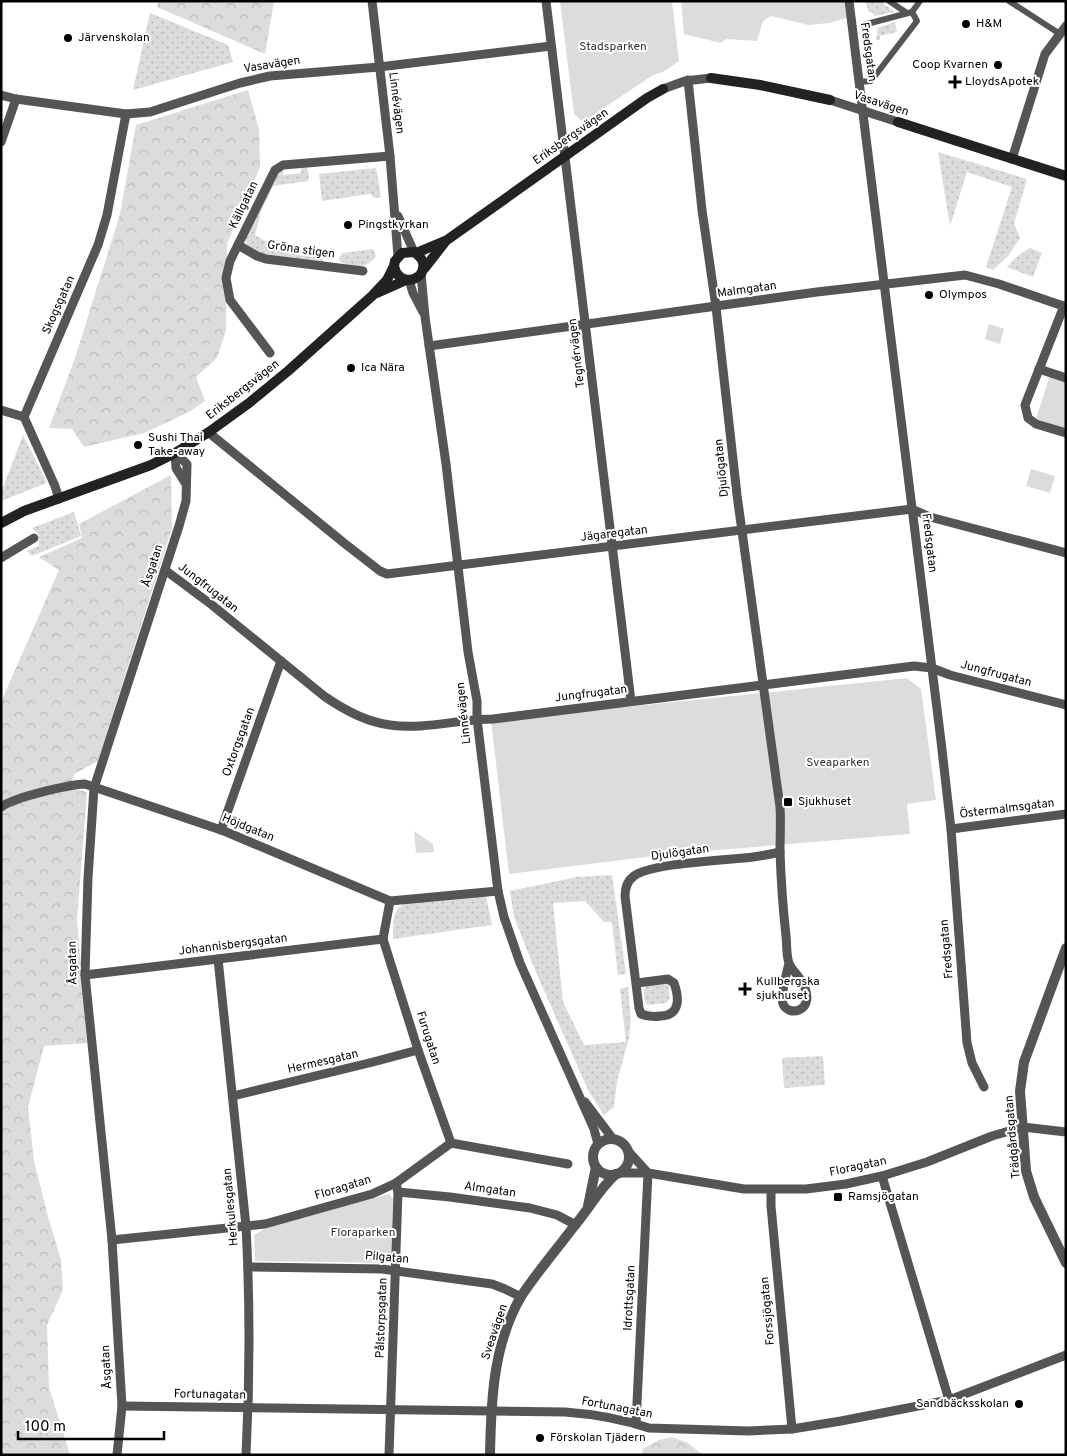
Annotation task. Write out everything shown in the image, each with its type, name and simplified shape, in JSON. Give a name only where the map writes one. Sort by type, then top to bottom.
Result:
[{"type":"main road","name":"Vasavägen","points":[[711,78],[760,85],[830,100]]},
{"type":"main road","name":"Eriksbergsvägen","points":[[415,253],[447,240],[647,98],[663,89]]},
{"type":"main road","name":"Vasavägen","points":[[898,122],[1064,174]]},
{"type":"main road","name":"Eriksbergsvägen","points":[[422,272],[447,240]]},
{"type":"main road","points":[[404,252],[415,253],[423,262],[422,272],[415,279],[408,280],[398,276],[396,261],[404,252]]},
{"type":"main road","name":"Eriksbergsvägen","points":[[1,523],[24,511],[151,464],[175,453],[208,432],[249,403],[288,371],[372,296],[386,280],[396,261]]},
{"type":"main road","name":"Eriksbergsvägen","points":[[372,296],[395,284],[408,280]]},
{"type":"street","name":"Linnévägen","points":[[372,1],[395,209],[396,261]]},
{"type":"street","name":"Tegnérvägen","points":[[546,1],[632,701]]},
{"type":"street","name":"Fredsgatan","points":[[849,1],[951,829],[967,1043],[972,1062],[984,1086]]},
{"type":"street","points":[[860,82],[871,81],[917,21],[909,13],[889,1]]},
{"type":"street","points":[[862,25],[909,13],[920,1]]},
{"type":"street","points":[[1009,1],[1060,34]]},
{"type":"street","points":[[1012,159],[1045,54],[1066,26]]},
{"type":"street","name":"Vasavägen","points":[[1,95],[16,99],[126,114],[150,112],[240,83],[270,76],[379,67],[551,46]]},
{"type":"street","name":"Vasavägen","points":[[688,80],[711,78]]},
{"type":"street","name":"Eriksbergsvägen","points":[[663,89],[688,80]]},
{"type":"street","name":"Djulögatan","points":[[688,80],[737,495],[780,807],[780,852],[789,963],[782,997],[783,1004],[787,1009],[794,1011],[802,1009],[807,1004],[808,995],[801,979],[789,963]]},
{"type":"street","points":[[1,142],[16,99]]},
{"type":"street","name":"Vasavägen","points":[[830,100],[898,122]]},
{"type":"street","name":"Skogsgatan","points":[[24,417],[98,245],[107,214],[126,114]]},
{"type":"street","name":"Källgatan","points":[[270,353],[230,300],[227,270],[275,170],[283,165],[390,156]]},
{"type":"street","name":"Linnévägen","points":[[395,209],[415,253]]},
{"type":"street","name":"Gröna stigen","points":[[238,244],[257,256],[266,259],[364,270]]},
{"type":"street","name":"Linnévägen","points":[[422,272],[425,317],[446,464],[468,652],[477,701],[477,719],[498,891],[509,936],[594,1129],[598,1144]]},
{"type":"street","name":"Malmgatan","points":[[429,346],[817,292],[965,275],[999,284],[1065,307]]},
{"type":"street","name":"Linnévägen","points":[[408,280],[425,317]]},
{"type":"street","points":[[1065,307],[1025,405],[1028,418],[1036,424],[1066,433]]},
{"type":"street","points":[[1039,369],[1066,378]]},
{"type":"street","points":[[1,410],[24,417],[52,478],[59,499]]},
{"type":"street","name":"Jägaregatan","points":[[208,432],[380,571],[387,574],[912,510],[930,517],[1066,554]]},
{"type":"street","name":"Åsgatan","points":[[117,1455],[122,1406],[112,1240],[85,975],[88,888],[94,788],[186,501],[186,484],[176,468],[175,453]]},
{"type":"street","points":[[1,558],[34,538]]},
{"type":"street","name":"Jungfrugatan","points":[[165,570],[197,593],[324,696],[343,709],[364,718],[389,725],[404,726],[493,719],[914,666],[932,668],[950,676],[1066,704]]},
{"type":"street","name":"Oxtorgsgatan","points":[[221,830],[281,661]]},
{"type":"street","name":"Höjdgatan","points":[[1,807],[72,785],[84,784],[221,830],[390,901],[498,891]]},
{"type":"street","name":"Östermalmsgatan","points":[[951,829],[1066,814]]},
{"type":"street","name":"Djulögatan","points":[[637,983],[668,979],[674,982],[678,1004],[676,1009],[667,1016],[646,1016],[641,1014],[625,896],[625,888],[628,881],[635,875],[653,868],[755,857],[780,852]]},
{"type":"street","points":[[384,939],[390,901]]},
{"type":"street","name":"Johannisbergsgatan","points":[[85,975],[384,939]]},
{"type":"street","name":"Furugatan","points":[[384,939],[418,1050],[451,1143]]},
{"type":"street","name":"Trädgårdsgatan","points":[[1066,948],[1024,1062],[1020,1091],[1026,1172],[1032,1191],[1066,1263]]},
{"type":"street","name":"Herkulesgatan","points":[[218,959],[246,1226],[248,1267],[246,1455]]},
{"type":"street","name":"Hermesgatan","points":[[233,1096],[418,1050]]},
{"type":"street","name":"Linnévägen","points":[[578,1092],[613,1139]]},
{"type":"street","name":"Floragatan","points":[[618,1174],[648,1173],[726,1187],[771,1190],[806,1189],[846,1184],[882,1176],[927,1162],[992,1136],[1023,1127],[1066,1132]]},
{"type":"street","points":[[629,1152],[628,1164],[618,1174],[604,1173],[596,1167],[593,1154],[598,1144],[604,1140],[613,1139],[621,1142],[648,1173]]},
{"type":"street","points":[[451,1143],[568,1164]]},
{"type":"street","name":"Floragatan","points":[[112,1240],[265,1224],[397,1187],[451,1143]]},
{"type":"street","name":"Sveavägen","points":[[587,1210],[596,1167]]},
{"type":"street","name":"Idrottsgatan","points":[[636,1424],[648,1173]]},
{"type":"street","name":"Sveavägen","points":[[490,1455],[491,1410],[495,1369],[505,1334],[521,1297],[539,1270],[576,1225],[602,1189],[618,1174]]},
{"type":"street","points":[[882,1176],[948,1400]]},
{"type":"street","name":"Almgatan","points":[[397,1187],[450,1197],[530,1208],[557,1215],[576,1225]]},
{"type":"street","name":"Pålstorpsgatan","points":[[389,1455],[397,1187]]},
{"type":"street","name":"Forssjögatan","points":[[771,1190],[792,1429]]},
{"type":"street","name":"Pilgatan","points":[[248,1267],[396,1270],[492,1284],[521,1297]]},
{"type":"street","name":"Fortunagatan","points":[[122,1406],[565,1412],[590,1414],[648,1428],[748,1431],[792,1429],[948,1400],[1066,1355]]},
{"type":"green space","points":[[158,1],[274,1],[265,54],[157,7]]},
{"type":"green space","name":"Stadsparken","points":[[560,1],[672,1],[679,61],[663,72],[653,75],[583,122],[574,114]]},
{"type":"green space","points":[[681,1],[844,1],[847,18],[829,23],[808,25],[771,16],[763,21],[757,41],[726,39],[721,43],[684,34]]},
{"type":"green space","points":[[865,1],[880,1],[895,12],[875,16],[869,12]]},
{"type":"green space","points":[[150,13],[228,45],[233,62],[133,90]]},
{"type":"green space","points":[[895,22],[897,32],[880,36],[880,40],[876,40],[878,28]]},
{"type":"green space","points":[[248,90],[259,129],[260,167],[227,244],[226,330],[217,358],[196,377],[205,401],[189,412],[144,433],[84,447],[72,429],[49,428],[76,355],[120,214],[136,125]]},
{"type":"green space","points":[[938,152],[1027,179],[1014,223],[1020,238],[1009,255],[993,270],[986,267],[1012,187],[967,172],[950,226]]},
{"type":"green space","points":[[307,167],[308,181],[273,186],[261,212],[255,235],[263,240],[292,249],[292,254],[319,256],[323,259],[324,263],[268,257],[247,246],[245,239],[278,171],[282,170],[283,175],[301,173],[301,168]]},
{"type":"green space","points":[[376,168],[381,197],[375,198],[370,194],[322,201],[319,174]]},
{"type":"green space","points":[[1030,248],[1042,253],[1033,277],[1007,267],[1019,255]]},
{"type":"green space","points":[[373,249],[376,256],[364,265],[348,265],[339,260],[343,253]]},
{"type":"green space","points":[[989,324],[1004,329],[1000,344],[985,339]]},
{"type":"green space","points":[[1050,375],[1066,380],[1066,429],[1036,419]]},
{"type":"green space","points":[[23,435],[47,483],[1,501],[1,493]]},
{"type":"green space","points":[[1031,469],[1055,476],[1050,493],[1026,486]]},
{"type":"green space","points":[[171,475],[172,528],[98,761],[74,774],[70,788],[87,792],[77,919],[87,1043],[44,1046],[28,1107],[34,1161],[61,1260],[63,1290],[47,1325],[49,1387],[70,1455],[1,1455],[1,702],[59,570],[39,557],[82,538],[79,524]]},
{"type":"green space","points":[[74,512],[81,536],[32,556],[27,551],[39,546],[39,535],[32,528]]},
{"type":"green space","name":"Sveaparken","points":[[907,678],[921,689],[936,800],[907,804],[910,834],[670,854],[509,874],[491,721]]},
{"type":"green space","points":[[414,831],[433,844],[434,852],[416,853]]},
{"type":"green space","points":[[612,875],[626,974],[618,975],[612,922],[604,922],[585,901],[553,903],[563,1002],[584,1045],[626,1042],[620,989],[628,987],[631,1019],[629,1038],[617,1081],[614,1107],[604,1115],[588,1090],[535,970],[514,917],[510,891],[577,877]]},
{"type":"green space","points":[[486,896],[492,925],[393,939],[395,914],[397,909],[406,903]]},
{"type":"green space","points":[[664,983],[668,985],[670,999],[666,1003],[647,1005],[644,989],[647,984]]},
{"type":"green space","points":[[823,1056],[825,1085],[784,1088],[782,1058]]},
{"type":"green space","name":"Floraparken","points":[[389,1194],[393,1199],[391,1263],[255,1261],[254,1235],[266,1228]]},
{"type":"green space","points":[[672,1437],[688,1443],[703,1455],[642,1455],[643,1449],[659,1440]]},
{"type":"place","name":"H&M","points":[[966,24]]},
{"type":"place","name":"Järvenskolan","points":[[68,38]]},
{"type":"place","name":"Coop Kvarnen","points":[[998,65]]},
{"type":"place","name":"LloydsApotek","points":[[955,82]]},
{"type":"place","name":"Pingstkyrkan","points":[[348,225]]},
{"type":"place","name":"Olympos","points":[[929,295]]},
{"type":"place","name":"Ica Nära","points":[[351,368]]},
{"type":"place","name":"Sushi Thai Take-away","points":[[138,445]]},
{"type":"place","name":"Sjukhuset","points":[[788,802]]},
{"type":"place","name":"Kullbergska sjukhuset","points":[[745,989]]},
{"type":"place","name":"Ramsjögatan","points":[[838,1197]]},
{"type":"place","name":"Sandbäcksskolan","points":[[1019,1404]]},
{"type":"place","name":"Förskolan Tjädern","points":[[540,1438]]}]
